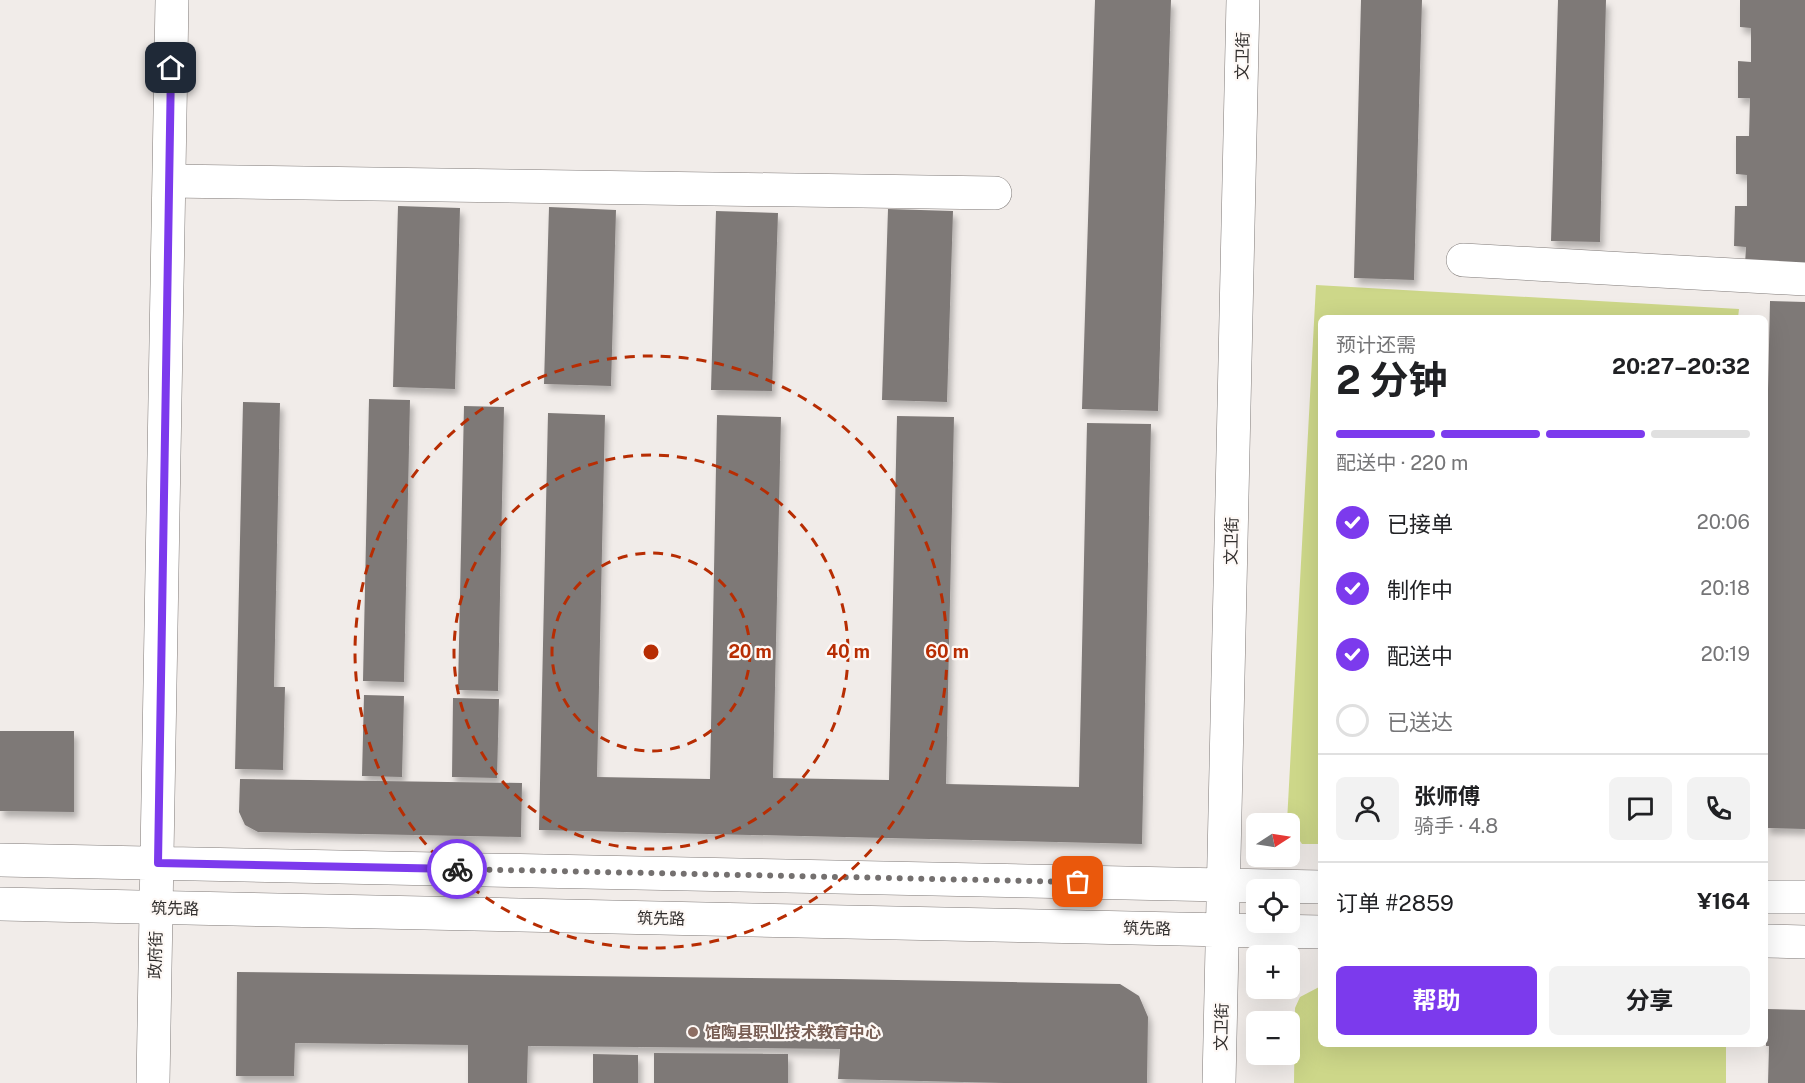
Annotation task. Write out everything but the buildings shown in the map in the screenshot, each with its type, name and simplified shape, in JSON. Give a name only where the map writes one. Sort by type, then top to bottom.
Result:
[{"type":"street","name":"政府街","points":[[153,1083],[172,0]]},
{"type":"street","name":"文卫街","points":[[1219,1083],[1243,0]]},
{"type":"street","points":[[169,181],[995,193]]},
{"type":"street","points":[[1463,260],[1805,279]]},
{"type":"street","points":[[0,860],[1318,887]]},
{"type":"street","points":[[1768,897],[1805,897]]},
{"type":"street","name":"筑先路","points":[[0,904],[1318,932]]},
{"type":"street","points":[[1768,941],[1805,942]]},
{"type":"green space","points":[[1316,285],[1739,309],[1738,315],[1318,315],[1318,844],[1302,844],[1300,841],[1300,813],[1287,813]]},
{"type":"green space","points":[[1318,988],[1318,1047],[1726,1047],[1726,1083],[1294,1083],[1294,1065],[1300,1065],[1300,1011],[1295,1011],[1300,997]]},
{"type":"way so far","points":[[457,869],[1078,882]]},
{"type":"place","name":"馆陶县职业技术教育中心","points":[[693,1032]]},
{"type":"route","points":[[171,68],[158,863],[457,869]]}]
